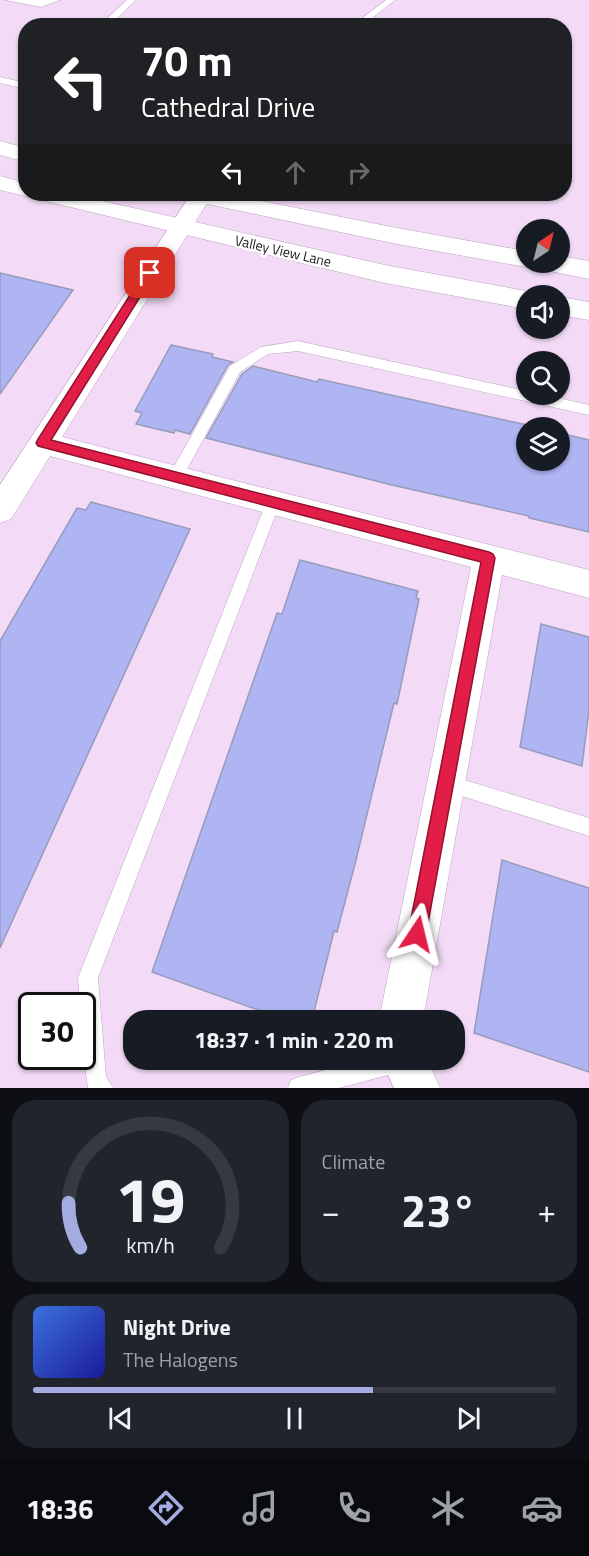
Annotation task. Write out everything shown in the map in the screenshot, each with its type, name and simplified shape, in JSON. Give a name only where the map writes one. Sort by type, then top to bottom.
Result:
[{"type":"main road","points":[[0,148],[18,153]]},
{"type":"main road","points":[[0,183],[18,188]]},
{"type":"main road","name":"Valley View Lane","points":[[70,201],[385,274],[516,298]]},
{"type":"main road","points":[[232,201],[516,257]]},
{"type":"main road","points":[[570,267],[589,270]]},
{"type":"main road","points":[[570,308],[589,311]]},
{"type":"street","points":[[0,510],[193,201]]},
{"type":"street","points":[[43,443],[589,584]]},
{"type":"street","points":[[415,1010],[445,783],[489,558]]},
{"type":"lane","points":[[9,0],[41,4],[56,0]]},
{"type":"lane","points":[[112,18],[132,0]]},
{"type":"lane","points":[[367,18],[391,0]]},
{"type":"lane","points":[[0,80],[18,84]]},
{"type":"lane","points":[[175,478],[235,369],[265,350],[298,346],[589,410]]},
{"type":"lane","points":[[102,1088],[96,1082],[88,978],[273,503]]},
{"type":"lane","points":[[445,783],[589,827]]},
{"type":"lane","points":[[299,1088],[377,1070]]},
{"type":"building","points":[[0,273],[73,290],[0,394]]},
{"type":"building","points":[[171,345],[213,354],[212,357],[233,362],[228,365],[190,434],[175,430],[174,433],[136,424],[142,413],[135,411]]},
{"type":"building","points":[[253,366],[317,382],[319,379],[516,422],[516,471],[570,471],[570,435],[589,440],[589,532],[206,438],[242,374]]},
{"type":"building","points":[[91,502],[190,529],[0,948],[0,641],[77,508],[86,510]]},
{"type":"building","points":[[300,560],[418,591],[416,598],[419,599],[397,704],[394,703],[355,864],[337,932],[334,931],[314,1010],[258,1010],[152,972],[277,613],[282,614]]},
{"type":"building","points":[[541,624],[589,637],[589,710],[582,766],[520,747]]},
{"type":"building","points":[[502,860],[589,888],[589,1072],[474,1033]]},
{"type":"route","points":[[150,273],[43,443],[489,558],[417,934]]}]
